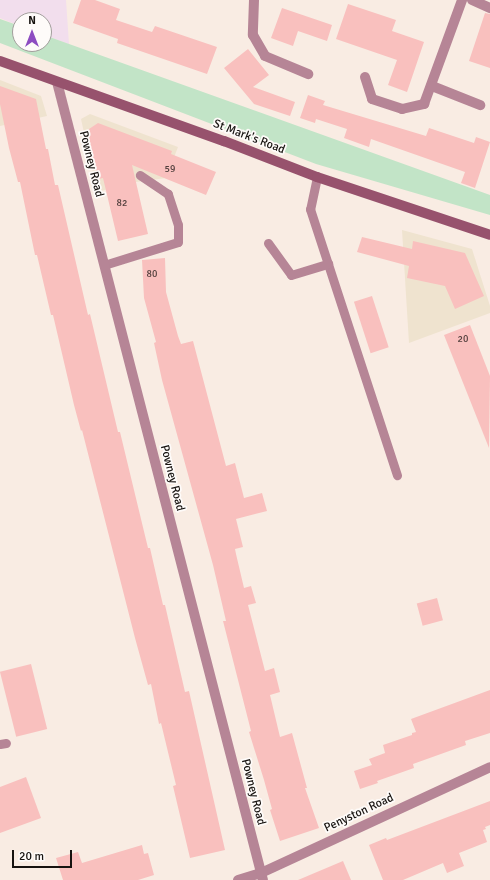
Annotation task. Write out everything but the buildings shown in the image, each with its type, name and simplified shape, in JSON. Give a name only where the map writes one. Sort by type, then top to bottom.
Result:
[{"type":"street","points":[[254,0],[253,36],[265,56],[308,74]]},
{"type":"street","points":[[364,77],[372,98],[402,109],[424,104],[432,86],[462,0]]},
{"type":"street","points":[[472,0],[490,8]]},
{"type":"street","name":"St Mark's Road","points":[[0,61],[224,141],[317,178],[490,235]]},
{"type":"street","name":"Powney Road","points":[[57,82],[262,877]]},
{"type":"street","points":[[432,86],[480,105]]},
{"type":"street","name":"Penyston Road","points":[[238,880],[262,877],[490,767]]},
{"type":"lane","points":[[104,265],[178,242],[178,225],[168,194],[140,175]]},
{"type":"lane","points":[[317,178],[310,209],[397,475]]},
{"type":"lane","points":[[268,243],[292,275],[328,264]]},
{"type":"shaded area","points":[[0,0],[66,0],[69,44],[52,38],[52,12],[12,12],[12,23],[0,18]]},
{"type":"shaded area","points":[[0,80],[41,96],[47,116],[0,126]]},
{"type":"shaded area","points":[[90,114],[178,147],[166,178],[136,182],[97,192],[81,119]]},
{"type":"shaded area","points":[[402,230],[472,249],[490,306],[490,313],[409,343]]},
{"type":"green space","points":[[0,19],[12,23],[12,48],[0,43]]},
{"type":"green space","points":[[52,38],[490,195],[490,215],[316,164],[24,52],[52,52]]}]
